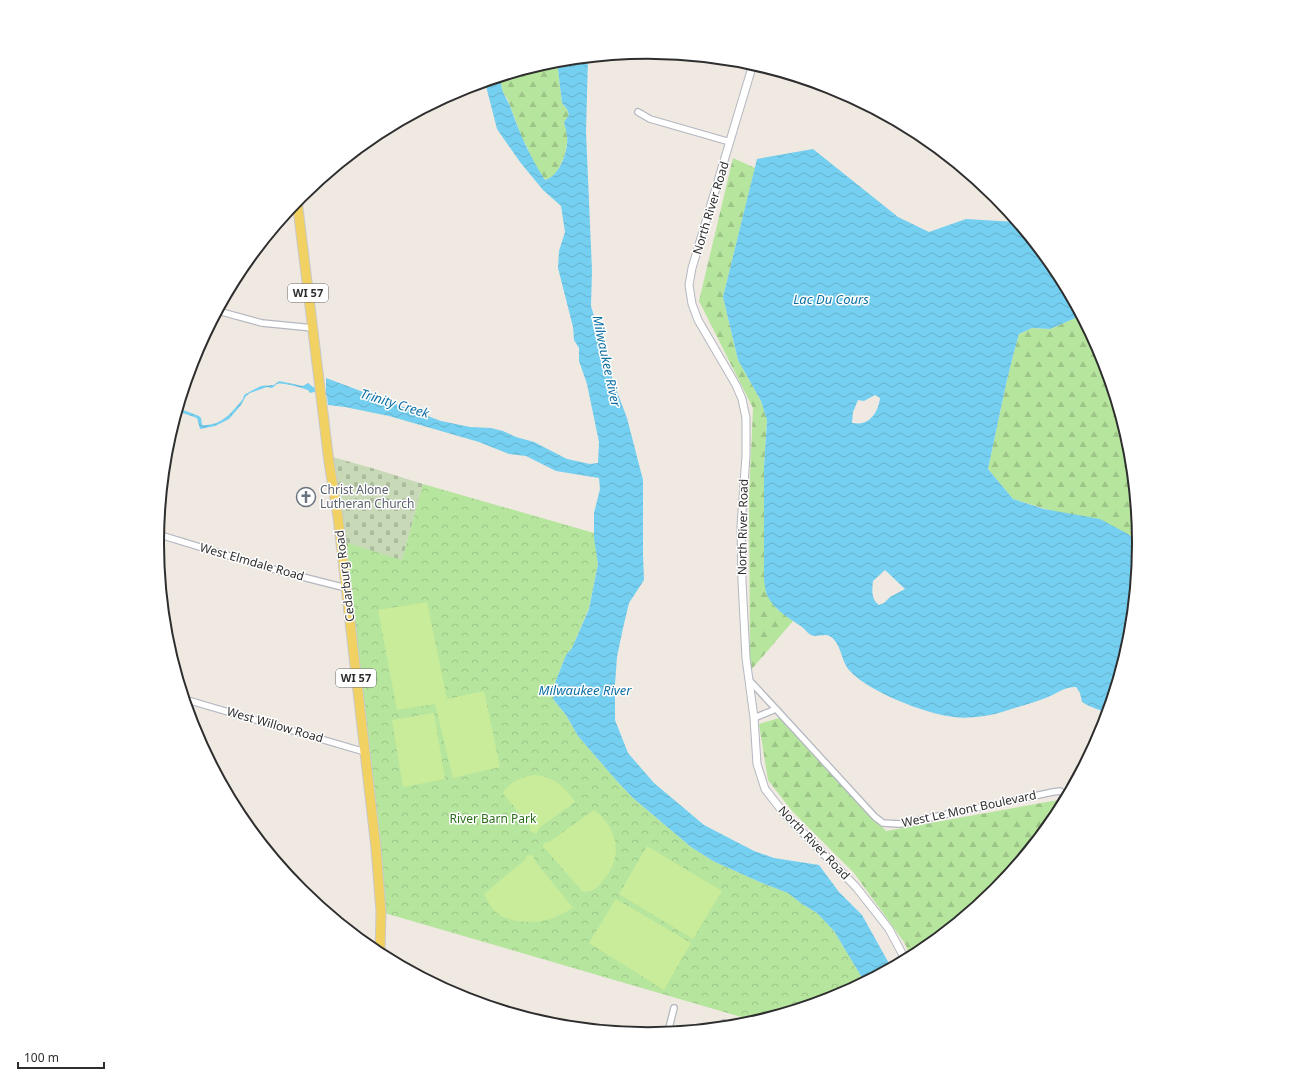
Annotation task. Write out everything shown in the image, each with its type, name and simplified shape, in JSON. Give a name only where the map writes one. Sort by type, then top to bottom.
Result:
[{"type":"main road","name":"Cedarburg Road","points":[[298,209],[346,588],[380,880],[380,946]]},
{"type":"street","name":"North River Road","points":[[751,70],[692,268],[689,285],[692,304],[698,320],[736,385],[745,410],[746,433],[741,526],[744,632],[754,718],[757,764],[765,789],[783,812],[856,887],[889,929],[902,954]]},
{"type":"street","points":[[638,112],[650,119],[730,142]]},
{"type":"street","points":[[222,312],[262,323],[313,328]]},
{"type":"street","name":"West Elmdale Road","points":[[164,536],[279,571],[346,588]]},
{"type":"street","name":"West Le Mont Boulevard","points":[[750,681],[875,817],[884,823],[900,824],[1053,792],[1060,791],[1062,793]]},
{"type":"street","name":"West Willow Road","points":[[190,701],[365,752]]},
{"type":"street","points":[[754,718],[776,709]]},
{"type":"street","points":[[669,1026],[674,1008]]},
{"type":"green space","points":[[558,67],[562,103],[567,109],[569,115],[564,122],[567,133],[567,141],[563,160],[557,171],[550,178],[545,180],[532,160],[508,100],[502,91],[501,82],[522,75]]},
{"type":"green space","points":[[733,158],[755,168],[723,297],[738,360],[761,401],[767,420],[764,467],[764,577],[777,609],[793,621],[750,673],[749,497],[753,408],[699,301]]},
{"type":"green space","points":[[1076,318],[1095,358],[1106,387],[1122,449],[1127,480],[1132,537],[1128,534],[1013,499],[988,469],[1006,384],[1019,334],[1032,328],[1050,329]]},
{"type":"green space","points":[[329,456],[423,484],[402,561],[341,541]]},
{"type":"green space","name":"River Barn Park","points":[[423,484],[594,533],[598,564],[589,608],[572,648],[566,655],[555,683],[553,699],[566,715],[578,736],[633,798],[691,847],[713,861],[788,893],[817,913],[834,931],[862,977],[803,1001],[773,1011],[744,1018],[381,912],[341,541],[402,560]]},
{"type":"green space","points":[[427,602],[447,699],[484,691],[500,767],[453,778],[435,704],[397,710],[378,610]]},
{"type":"green space","points":[[434,713],[445,779],[403,787],[392,720]]},
{"type":"green space","points":[[779,718],[886,831],[1057,800],[1031,838],[990,885],[967,907],[942,927],[908,950],[904,942],[854,873],[792,811],[768,780],[759,724]]},
{"type":"green space","points":[[534,775],[553,780],[558,783],[575,802],[539,828],[536,834],[530,831],[530,827],[503,793],[509,785],[517,780]]},
{"type":"green space","points":[[594,810],[602,817],[613,833],[616,851],[615,860],[611,869],[598,887],[591,891],[583,892],[543,848],[543,846],[544,843],[549,842]]},
{"type":"green space","points":[[647,846],[722,891],[693,939],[619,894]]},
{"type":"green space","points":[[533,855],[535,861],[573,908],[547,920],[522,922],[499,915],[493,908],[484,894],[526,859],[526,856]]},
{"type":"green space","points":[[616,899],[691,943],[664,990],[589,943]]},
{"type":"water","name":"Milwaukee River","points":[[588,63],[586,132],[592,271],[591,306],[614,384],[627,418],[643,480],[644,580],[629,603],[623,628],[617,657],[615,720],[628,753],[654,783],[704,825],[754,851],[774,858],[819,865],[839,892],[862,915],[888,962],[862,977],[834,931],[817,913],[788,893],[713,861],[691,847],[633,798],[578,736],[566,715],[553,699],[555,683],[566,655],[572,648],[589,609],[598,564],[594,538],[594,513],[600,489],[599,478],[556,471],[526,456],[509,454],[479,442],[389,416],[328,405],[327,396],[314,392],[310,393],[308,390],[287,384],[277,384],[272,388],[267,387],[250,393],[246,396],[241,405],[229,419],[215,426],[200,429],[197,418],[182,413],[182,410],[199,416],[201,418],[202,425],[209,425],[226,418],[243,399],[244,395],[261,386],[274,385],[279,381],[303,386],[308,383],[313,387],[326,391],[326,378],[441,421],[470,427],[491,428],[503,431],[516,437],[534,442],[567,459],[590,464],[598,463],[599,442],[587,384],[579,361],[579,348],[574,340],[573,327],[558,268],[559,251],[565,232],[561,206],[543,190],[520,162],[497,129],[486,87],[501,82],[502,90],[521,135],[534,162],[545,180],[554,175],[565,154],[567,136],[564,122],[569,115],[567,109],[562,103],[558,67]]},
{"type":"water","name":"Lac Du Cours","points":[[813,149],[898,217],[929,232],[966,219],[1009,222],[1050,274],[1076,318],[1050,329],[1032,328],[1019,334],[1006,384],[988,469],[1013,499],[1044,509],[1100,519],[1132,537],[1130,575],[1122,637],[1115,668],[1102,711],[1082,702],[1080,693],[1076,687],[1072,687],[1042,699],[991,715],[965,718],[929,712],[899,701],[870,687],[847,667],[835,640],[826,635],[813,636],[776,608],[768,598],[764,583],[764,467],[767,420],[761,401],[738,360],[723,297],[757,159]],"holes":[[[875,395],[880,398],[877,410],[869,420],[862,423],[852,423],[853,412],[858,400],[864,401]],[[885,570],[905,589],[879,605],[876,603],[872,591],[873,581]]]},
{"type":"place","name":"Christ Alone Lutheran Church","points":[[306,497]]},
{"type":"water label","name":"Trinity Creek","points":[[395,403]]}]
